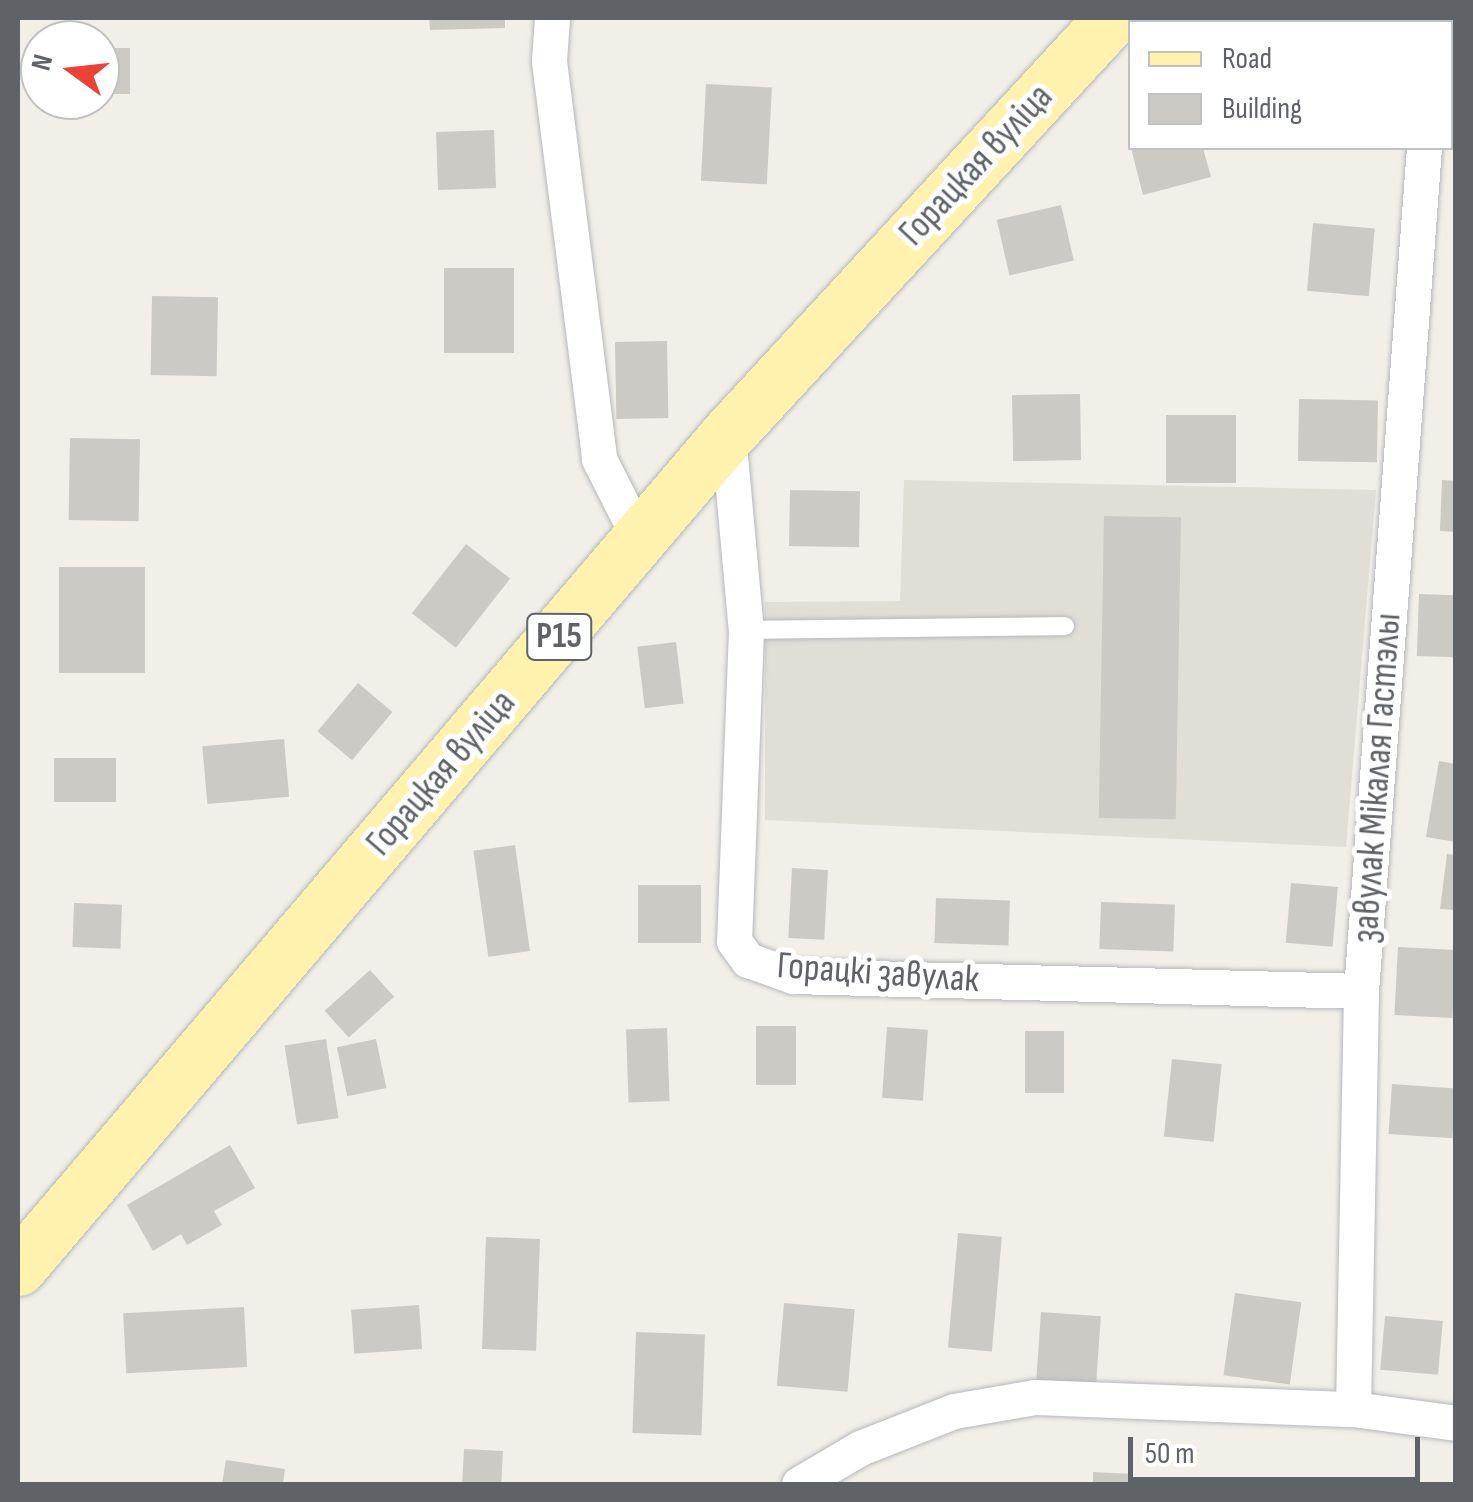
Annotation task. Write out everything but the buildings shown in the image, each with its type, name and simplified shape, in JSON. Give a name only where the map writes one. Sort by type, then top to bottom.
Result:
[{"type":"main road","name":"Горацкая вуліца","points":[[18,1262],[640,542],[728,434],[1112,18]]},
{"type":"street","points":[[552,18],[549,61],[599,458],[640,542]]},
{"type":"street","name":"завулак Мікалая Гастэлы","points":[[1354,1410],[1361,991],[1424,150]]},
{"type":"street","name":"Горацкі завулак","points":[[728,434],[746,630],[734,941],[748,960],[792,976],[1361,991]]},
{"type":"street","points":[[799,1484],[860,1448],[954,1412],[1035,1397],[1354,1410],[1456,1423]]},
{"type":"lane","points":[[746,630],[1065,626]]},
{"type":"shaded area","points":[[904,480],[1376,490],[1346,847],[765,820],[765,602],[900,601]]}]
